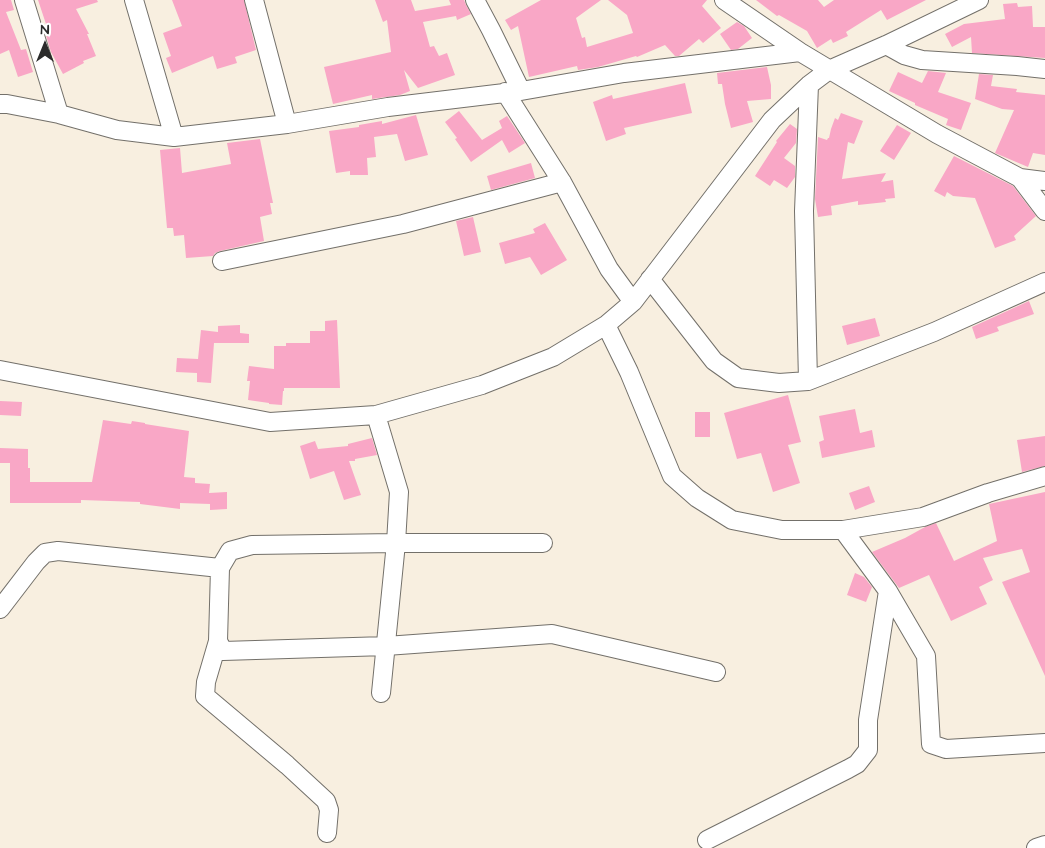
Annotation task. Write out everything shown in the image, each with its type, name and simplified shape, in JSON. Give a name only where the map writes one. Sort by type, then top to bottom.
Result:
[{"type":"street","points":[[24,0],[59,114]]},
{"type":"street","points":[[134,0],[174,137]]},
{"type":"street","points":[[254,0],[286,124]]},
{"type":"street","points":[[475,0],[491,30],[513,92],[608,269],[633,302]]},
{"type":"street","points":[[724,0],[800,52],[937,134],[1020,178],[1045,181]]},
{"type":"street","points":[[0,370],[270,422],[376,415],[482,385],[553,357],[606,326],[633,302],[772,120],[809,85],[829,70],[979,0]]},
{"type":"street","points":[[886,45],[904,55],[922,60],[1045,69]]},
{"type":"street","points":[[0,104],[59,114],[117,130],[174,137],[286,124],[388,108],[513,92],[624,73],[800,52]]},
{"type":"street","points":[[808,381],[804,211],[809,85]]},
{"type":"street","points":[[1020,178],[1045,211]]},
{"type":"street","points":[[222,261],[403,224],[562,182]]},
{"type":"street","points":[[650,279],[714,361],[738,378],[778,383],[808,381],[934,332],[1045,282]]},
{"type":"street","points":[[606,326],[629,372],[672,476],[697,498],[732,520],[782,530],[843,530],[923,517],[988,493],[1045,476]]},
{"type":"street","points":[[376,415],[399,492],[396,543],[381,692]]},
{"type":"street","points":[[843,530],[888,591],[926,656],[931,744],[946,749],[1045,743]]},
{"type":"street","points":[[327,834],[329,810],[326,801],[205,696],[206,682],[218,640],[220,568],[230,551],[252,545],[543,543]]},
{"type":"street","points":[[0,609],[45,553],[58,551],[220,568]]},
{"type":"street","points":[[707,840],[857,764],[868,750],[868,720],[888,591]]},
{"type":"street","points":[[218,640],[223,651],[386,646],[552,634],[716,672]]},
{"type":"street","points":[[1036,848],[1045,845]]},
{"type":"building","points":[[0,0],[11,0],[14,10],[6,12],[21,50],[26,49],[33,72],[18,77],[9,50],[0,54]]},
{"type":"building","points":[[38,0],[97,0],[98,2],[76,9],[89,34],[87,34],[96,56],[83,61],[84,63],[63,74],[51,52],[45,32],[48,30]]},
{"type":"building","points":[[172,0],[244,0],[256,50],[235,57],[237,63],[217,69],[213,56],[172,73],[166,58],[171,56],[163,33],[182,26]]},
{"type":"building","points":[[375,0],[411,0],[415,11],[451,5],[449,0],[464,0],[471,14],[457,20],[456,16],[423,22],[430,47],[434,46],[439,56],[447,53],[455,75],[418,88],[404,70],[410,91],[400,95],[372,99],[372,95],[333,104],[324,67],[391,52],[387,20],[383,22]]},
{"type":"building","points":[[541,0],[601,0],[576,18],[582,38],[585,37],[587,47],[633,33],[627,15],[608,0],[707,0],[702,6],[721,28],[703,43],[699,39],[679,56],[675,56],[665,45],[637,57],[598,67],[578,70],[577,66],[529,77],[518,26],[511,30],[505,20]]},
{"type":"building","points":[[756,0],[818,0],[824,7],[834,0],[926,0],[887,20],[881,10],[846,32],[848,36],[833,43],[831,39],[817,48],[807,31],[779,15],[777,16]]},
{"type":"building","points":[[1017,3],[1018,7],[1032,6],[1033,27],[1045,27],[1045,58],[972,53],[971,37],[952,47],[945,34],[964,24],[1005,19],[1003,4]]},
{"type":"building","points":[[737,22],[744,26],[752,38],[738,49],[731,50],[720,34]]},
{"type":"building","points":[[767,67],[771,85],[771,99],[747,101],[753,122],[731,128],[722,84],[718,84],[717,73]]},
{"type":"building","points":[[928,71],[946,73],[938,92],[971,103],[961,130],[946,125],[948,119],[915,105],[915,103],[889,91],[898,72],[922,83]]},
{"type":"building","points":[[979,74],[993,75],[991,86],[1017,89],[1016,92],[1045,95],[1045,155],[1033,153],[1028,167],[995,153],[1014,110],[1002,109],[975,99]]},
{"type":"building","points":[[685,83],[692,113],[624,128],[626,134],[606,141],[593,102],[612,95],[613,99]]},
{"type":"building","points":[[459,111],[482,140],[502,128],[499,121],[507,116],[525,143],[509,153],[502,140],[471,162],[445,122]]},
{"type":"building","points":[[841,113],[863,121],[854,144],[848,142],[842,179],[886,173],[881,182],[893,180],[895,198],[885,199],[886,202],[858,205],[858,201],[831,206],[832,215],[818,217],[815,199],[818,137],[827,140],[829,138],[835,118],[838,120]]},
{"type":"building","points":[[416,115],[428,155],[405,161],[397,134],[374,137],[376,157],[367,158],[368,175],[350,175],[350,171],[336,173],[329,131],[359,127],[359,125],[382,121],[382,124]]},
{"type":"building","points":[[790,124],[797,129],[796,143],[784,158],[795,166],[795,177],[787,188],[774,180],[770,186],[755,176],[776,141]]},
{"type":"building","points":[[897,125],[911,133],[894,160],[880,151]]},
{"type":"building","points":[[260,139],[273,203],[270,203],[272,214],[260,217],[264,241],[220,251],[213,256],[186,258],[184,235],[174,236],[173,228],[167,228],[160,150],[180,148],[182,173],[231,164],[227,143]]},
{"type":"building","points":[[954,156],[1013,186],[1036,216],[1014,236],[1016,240],[995,248],[975,198],[953,196],[947,192],[945,197],[934,191]]},
{"type":"building","points":[[531,163],[535,178],[491,190],[487,176]]},
{"type":"building","points":[[473,217],[481,252],[464,256],[456,221]]},
{"type":"building","points":[[545,223],[567,260],[541,275],[530,257],[505,264],[499,243],[535,233],[533,229]]},
{"type":"building","points":[[1029,301],[1034,314],[997,327],[999,331],[976,339],[972,327]]},
{"type":"building","points":[[875,318],[880,336],[847,345],[842,326]]},
{"type":"building","points":[[337,320],[340,388],[284,388],[282,405],[248,400],[250,381],[247,381],[249,366],[274,369],[274,346],[286,346],[286,343],[310,343],[310,331],[325,331],[325,321]]},
{"type":"building","points":[[240,325],[240,333],[249,334],[249,343],[214,343],[211,383],[197,382],[197,373],[176,372],[177,358],[198,359],[201,330],[218,332],[218,326]]},
{"type":"building","points":[[788,395],[801,442],[788,445],[800,483],[773,492],[761,453],[737,459],[724,413]]},
{"type":"building","points":[[0,401],[22,402],[21,416],[0,415]]},
{"type":"building","points":[[855,409],[860,433],[872,430],[875,447],[822,458],[819,442],[824,440],[819,416]]},
{"type":"building","points":[[695,412],[710,412],[710,437],[695,437]]},
{"type":"building","points":[[103,420],[131,424],[132,421],[189,431],[184,477],[195,478],[195,483],[210,484],[209,493],[227,492],[227,509],[210,510],[210,504],[180,503],[180,509],[140,504],[140,502],[81,500],[81,503],[10,503],[10,463],[0,463],[0,448],[28,449],[30,482],[92,482]]},
{"type":"building","points":[[1045,436],[1045,466],[1022,472],[1017,440]]},
{"type":"building","points":[[372,438],[377,455],[349,461],[361,495],[344,500],[334,471],[310,479],[300,446],[315,441],[318,449],[348,446],[348,444]]},
{"type":"building","points":[[869,486],[875,502],[855,510],[849,493]]},
{"type":"building","points":[[1045,492],[1045,676],[1002,582],[1030,572],[1022,549],[983,558],[993,580],[979,587],[987,604],[951,621],[929,575],[899,588],[872,552],[936,523],[954,561],[997,541],[989,504]]},
{"type":"building","points":[[855,573],[864,577],[872,587],[866,602],[847,595]]}]
